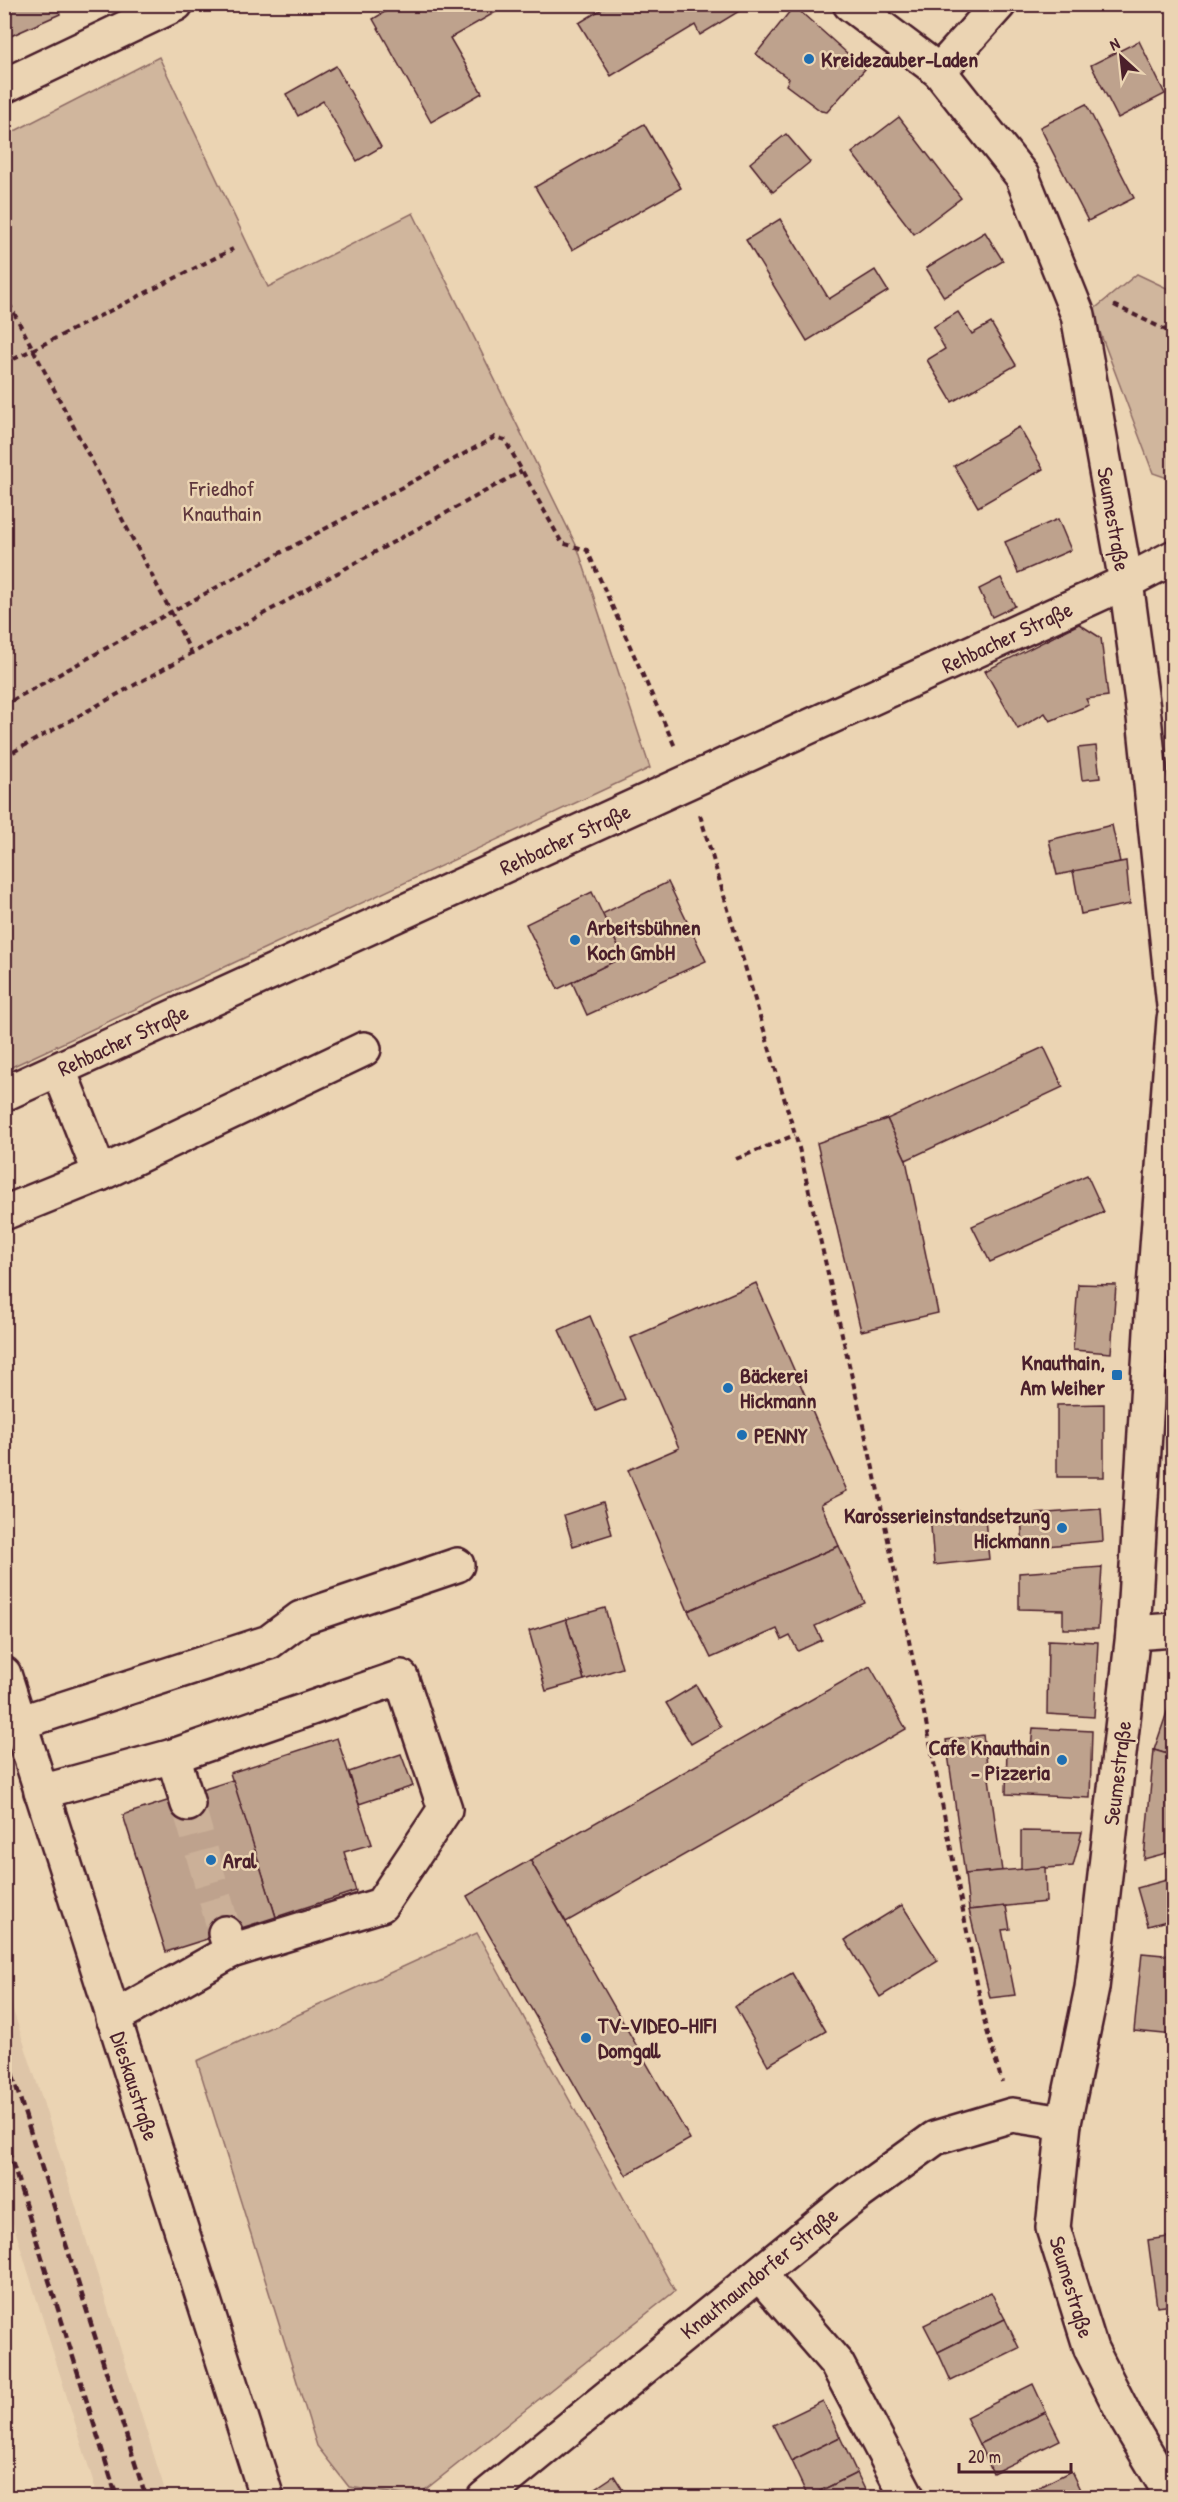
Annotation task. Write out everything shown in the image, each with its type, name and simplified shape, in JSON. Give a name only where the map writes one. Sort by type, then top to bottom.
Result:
[{"type":"street","points":[[4,86],[176,4]]},
{"type":"street","name":"Seumestraße","points":[[850,4],[939,71],[1022,176],[1078,315],[1126,582],[1144,717],[1173,1006]]},
{"type":"street","points":[[939,71],[999,4]]},
{"type":"street","name":"Rehbacher Straße","points":[[4,1094],[1126,582],[1173,557]]},
{"type":"street","name":"Seumestraße","points":[[1173,1019],[1133,1633],[1092,1988],[1064,2122],[1053,2228],[1091,2349],[1123,2412],[1173,2498]]},
{"type":"street","points":[[4,1213],[100,1174],[364,1049]]},
{"type":"street","points":[[59,1070],[100,1174]]},
{"type":"street","points":[[19,1723],[269,1642],[301,1618],[457,1565]]},
{"type":"street","points":[[1133,1633],[1173,1630]]},
{"type":"street","name":"Dieskaustraße","points":[[4,1674],[267,2498]]},
{"type":"street","points":[[41,1792],[173,1756],[401,1677],[445,1809],[381,1905],[228,1942],[113,2018]]},
{"type":"street","points":[[173,1756],[188,1804]]},
{"type":"street","name":"Knautnaundorfer Straße","points":[[489,2496],[848,2201],[934,2138],[1012,2115],[1064,2122]]},
{"type":"street","points":[[759,2274],[837,2364],[908,2498]]},
{"type":"path","points":[[4,364],[233,249]]},
{"type":"path","points":[[1064,281],[1173,334]]},
{"type":"path","points":[[4,294],[192,654]]},
{"type":"path","points":[[4,705],[495,436],[505,440],[562,543],[587,550],[690,782]]},
{"type":"path","points":[[4,757],[522,471]]},
{"type":"path","points":[[705,830],[795,1135],[875,1478],[985,2024],[1012,2115]]},
{"type":"path","points":[[736,1159],[795,1135]]},
{"type":"path","points":[[298,2498],[311,2493],[322,2498]]},
{"type":"shaded area","points":[[4,1983],[167,2497],[98,2497],[5,2197]]},
{"type":"green space","name":"Friedhof Knauthain","points":[[159,57],[268,287],[413,213],[578,549],[650,768],[5,1070],[5,136]]},
{"type":"green space","points":[[1137,274],[1173,291],[1173,480],[1153,473],[1092,311]]},
{"type":"green space","points":[[477,1933],[675,2291],[416,2497],[349,2487],[317,2446],[197,2061]]},
{"type":"building","points":[[4,4],[56,4],[60,14],[4,39]]},
{"type":"building","points":[[398,4],[510,4],[450,38],[482,93],[431,122],[373,19]]},
{"type":"building","points":[[610,4],[745,4],[746,7],[700,35],[695,25],[611,76],[579,23]]},
{"type":"building","points":[[794,6],[865,69],[827,112],[821,111],[786,85],[789,79],[756,54]]},
{"type":"building","points":[[1139,41],[1165,94],[1118,118],[1091,65]]},
{"type":"building","points":[[336,66],[381,147],[357,161],[323,101],[298,116],[286,94]]},
{"type":"building","points":[[1086,104],[1134,198],[1088,221],[1040,127]]},
{"type":"building","points":[[899,117],[961,198],[914,234],[852,153]]},
{"type":"building","points":[[644,124],[681,188],[572,250],[535,187]]},
{"type":"building","points":[[786,134],[810,162],[773,192],[750,163]]},
{"type":"building","points":[[780,219],[829,299],[875,270],[888,291],[807,341],[746,240]]},
{"type":"building","points":[[985,232],[1003,261],[944,297],[926,268]]},
{"type":"building","points":[[958,312],[972,334],[991,323],[1016,365],[952,402],[927,360],[945,349],[933,327]]},
{"type":"building","points":[[1019,427],[1043,469],[978,507],[954,466]]},
{"type":"building","points":[[1058,519],[1071,550],[1018,573],[1005,542]]},
{"type":"building","points":[[1001,578],[1015,606],[992,617],[979,589]]},
{"type":"building","points":[[1079,624],[1101,638],[1108,696],[1086,699],[1089,705],[1050,721],[1045,713],[1018,729],[985,671]]},
{"type":"building","points":[[1096,746],[1100,778],[1082,780],[1078,748]]},
{"type":"building","points":[[1112,825],[1120,862],[1057,875],[1049,840]]},
{"type":"building","points":[[1126,861],[1130,904],[1081,914],[1073,871]]},
{"type":"building","points":[[668,882],[706,961],[587,1015],[572,982],[623,957],[602,914]]},
{"type":"building","name":"Arbeitsbühnen Koch GmbH","points":[[592,892],[623,957],[558,989],[526,924]]},
{"type":"building","points":[[1044,1047],[1063,1087],[906,1160],[887,1119]]},
{"type":"building","points":[[887,1119],[906,1160],[938,1313],[861,1331],[817,1143]]},
{"type":"building","points":[[1087,1175],[1104,1212],[990,1262],[972,1226]]},
{"type":"building","points":[[756,1283],[847,1491],[821,1504],[839,1546],[688,1611],[628,1470],[679,1448],[631,1338]]},
{"type":"building","points":[[1078,1284],[1116,1285],[1111,1353],[1073,1350]]},
{"type":"building","points":[[590,1316],[625,1399],[596,1411],[559,1330]]},
{"type":"building","points":[[1104,1404],[1104,1477],[1057,1477],[1057,1405]]},
{"type":"building","points":[[603,1502],[612,1534],[573,1546],[564,1515]]},
{"type":"building","points":[[984,1509],[989,1559],[934,1565],[930,1514]]},
{"type":"building","name":"Karosserieinstandsetzung Hickmann","points":[[1101,1509],[1103,1541],[1023,1548],[1021,1515]]},
{"type":"building","points":[[839,1546],[865,1603],[815,1626],[822,1640],[798,1651],[790,1636],[782,1640],[777,1629],[711,1658],[688,1611]]},
{"type":"building","points":[[1102,1567],[1098,1629],[1063,1629],[1063,1610],[1019,1609],[1019,1573]]},
{"type":"building","points":[[605,1608],[622,1668],[584,1680],[566,1619]]},
{"type":"building","points":[[566,1619],[584,1680],[546,1691],[529,1631]]},
{"type":"building","points":[[1048,1640],[1098,1642],[1094,1717],[1047,1714]]},
{"type":"building","points":[[870,1666],[906,1729],[566,1922],[530,1860]]},
{"type":"building","points":[[696,1685],[721,1727],[691,1744],[666,1703]]},
{"type":"building","points":[[1174,1692],[1174,1756],[1154,1750]]},
{"type":"building","points":[[1033,1728],[1092,1731],[1090,1798],[1006,1794],[1007,1746],[1031,1748]]},
{"type":"building","points":[[983,1735],[1002,1871],[965,1874],[946,1740]]},
{"type":"building","points":[[337,1738],[372,1844],[344,1852],[356,1891],[276,1917],[230,1773]]},
{"type":"building","points":[[1154,1750],[1174,1756],[1174,1851],[1144,1859]]},
{"type":"building","points":[[401,1754],[413,1786],[359,1804],[349,1772]]},
{"type":"building","points":[[233,1780],[276,1917],[166,1952],[123,1815]]},
{"type":"building","points":[[1021,1831],[1082,1832],[1073,1866],[1021,1870]]},
{"type":"building","points":[[530,1860],[690,2139],[626,2175],[467,1896]]},
{"type":"building","points":[[1045,1867],[1046,1902],[969,1910],[965,1874]]},
{"type":"building","points":[[1174,1878],[1174,1919],[1148,1926],[1137,1888]]},
{"type":"building","points":[[902,1905],[938,1961],[880,1997],[845,1940]]},
{"type":"building","points":[[1006,1906],[1010,1929],[1002,1930],[1015,1995],[990,1998],[969,1910]]},
{"type":"building","points":[[1142,1953],[1174,1956],[1174,2035],[1134,2031]]},
{"type":"building","points":[[792,1973],[826,2031],[768,2065],[735,2006]]},
{"type":"building","points":[[1174,2236],[1174,2305],[1157,2307],[1148,2240]]},
{"type":"building","points":[[991,2292],[1005,2319],[938,2352],[924,2325]]},
{"type":"building","points":[[1005,2319],[1019,2348],[951,2381],[938,2352]]},
{"type":"building","points":[[1033,2384],[1046,2412],[979,2444],[966,2417]]},
{"type":"building","points":[[823,2401],[840,2437],[791,2461],[773,2425]]},
{"type":"building","points":[[1046,2412],[1060,2440],[993,2473],[979,2444]]},
{"type":"building","points":[[840,2437],[857,2473],[808,2497],[791,2461]]},
{"type":"building","points":[[1071,2471],[1084,2498],[1017,2498]]},
{"type":"building","points":[[857,2473],[869,2498],[808,2498],[808,2497]]},
{"type":"building","points":[[614,2476],[628,2498],[581,2498]]},
{"type":"tunnel","points":[[188,1804],[225,1933]]},
{"type":"railway","points":[[4,2048],[146,2498]]},
{"type":"railway","points":[[4,2136],[117,2498]]},
{"type":"place","name":"Kreidezauber-Laden","points":[[809,59]]},
{"type":"place","name":"Arbeitsbühnen Koch GmbH","points":[[575,940]]},
{"type":"place","name":"Knauthain, Am Weiher","points":[[1117,1375]]},
{"type":"place","name":"Bäckerei Hickmann","points":[[728,1388]]},
{"type":"place","name":"PENNY","points":[[742,1435]]},
{"type":"place","name":"Karosserieinstandsetzung Hickmann","points":[[1062,1528]]},
{"type":"place","name":"Cafe Knauthain - Pizzeria","points":[[1062,1760]]},
{"type":"place","name":"Aral","points":[[211,1860]]},
{"type":"place","name":"TV-VIDEO-HIFI Domgall","points":[[586,2038]]}]
